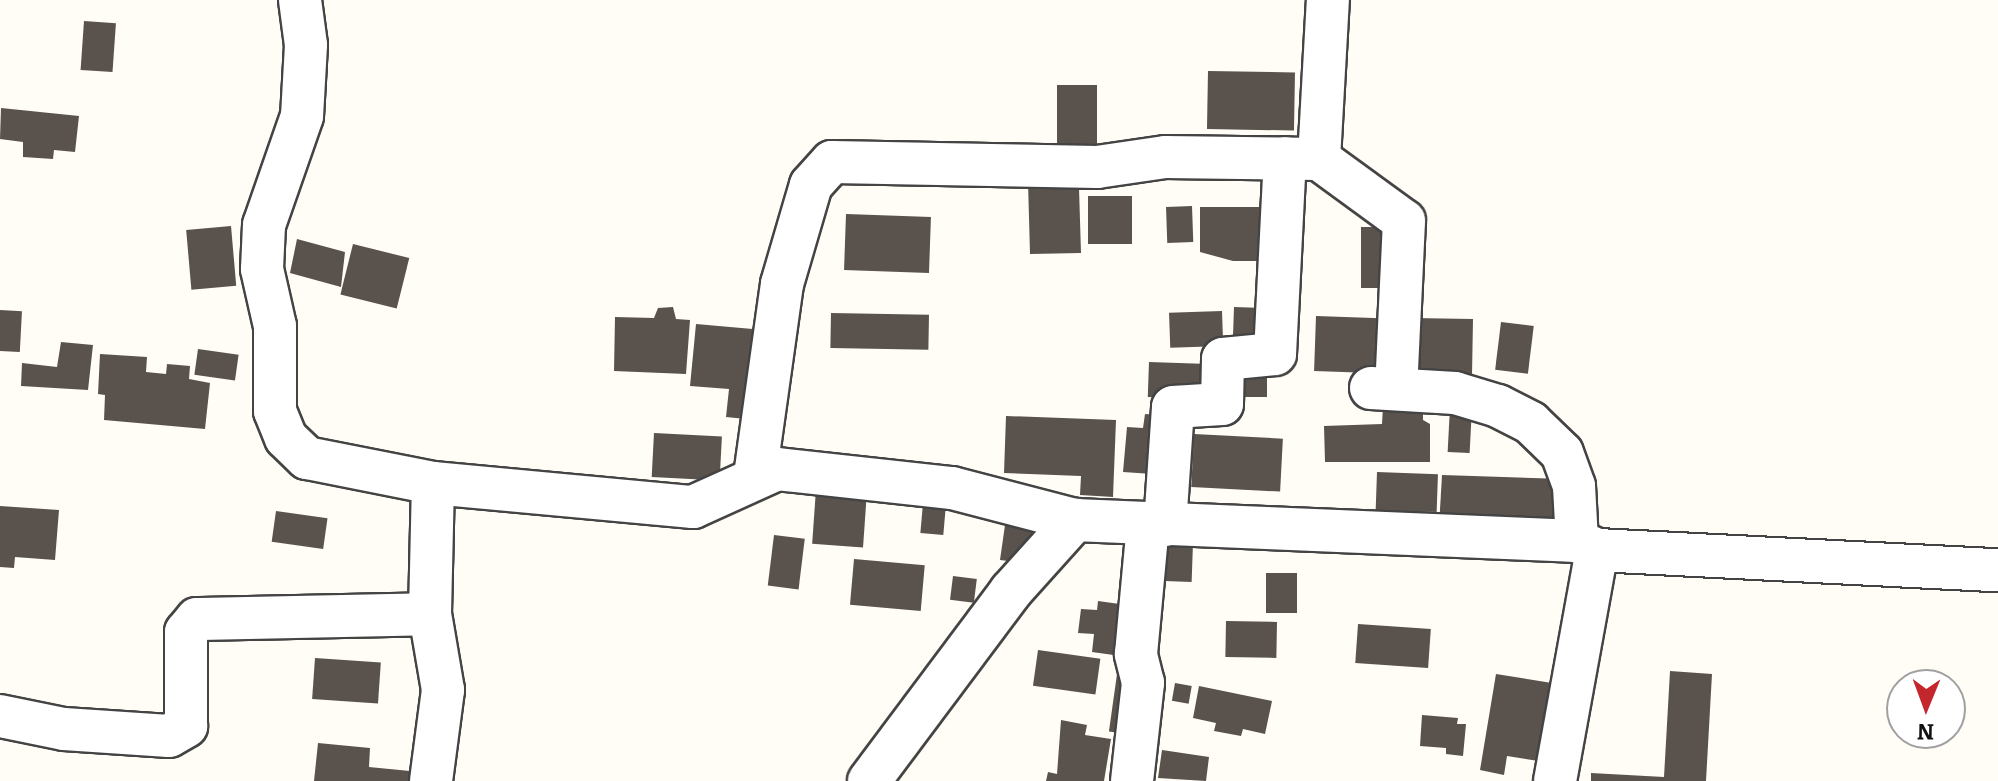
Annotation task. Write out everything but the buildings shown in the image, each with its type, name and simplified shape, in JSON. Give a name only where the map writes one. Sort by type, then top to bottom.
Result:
[{"type":"street","points":[[300,0],[306,45],[302,116],[264,225],[262,269],[275,326],[275,411],[286,438],[307,458],[433,483],[693,507],[755,476],[777,469],[952,488],[1075,520],[1998,570]]},
{"type":"street","points":[[1132,781],[1143,683],[1136,654],[1173,407],[1222,404],[1223,359],[1275,354],[1328,0]]},
{"type":"street","points":[[755,476],[782,284],[811,185],[832,162],[1097,167],[1165,157],[1302,158],[1392,209],[1404,221],[1383,389],[1455,393],[1498,406],[1531,423],[1562,453],[1574,486],[1587,546],[1555,781]]},
{"type":"street","points":[[431,781],[443,690],[430,614],[433,483]]},
{"type":"street","points":[[869,781],[1011,591],[1075,520]]},
{"type":"street","points":[[0,716],[64,729],[169,736],[186,726],[186,632],[197,619],[430,614]]}]
